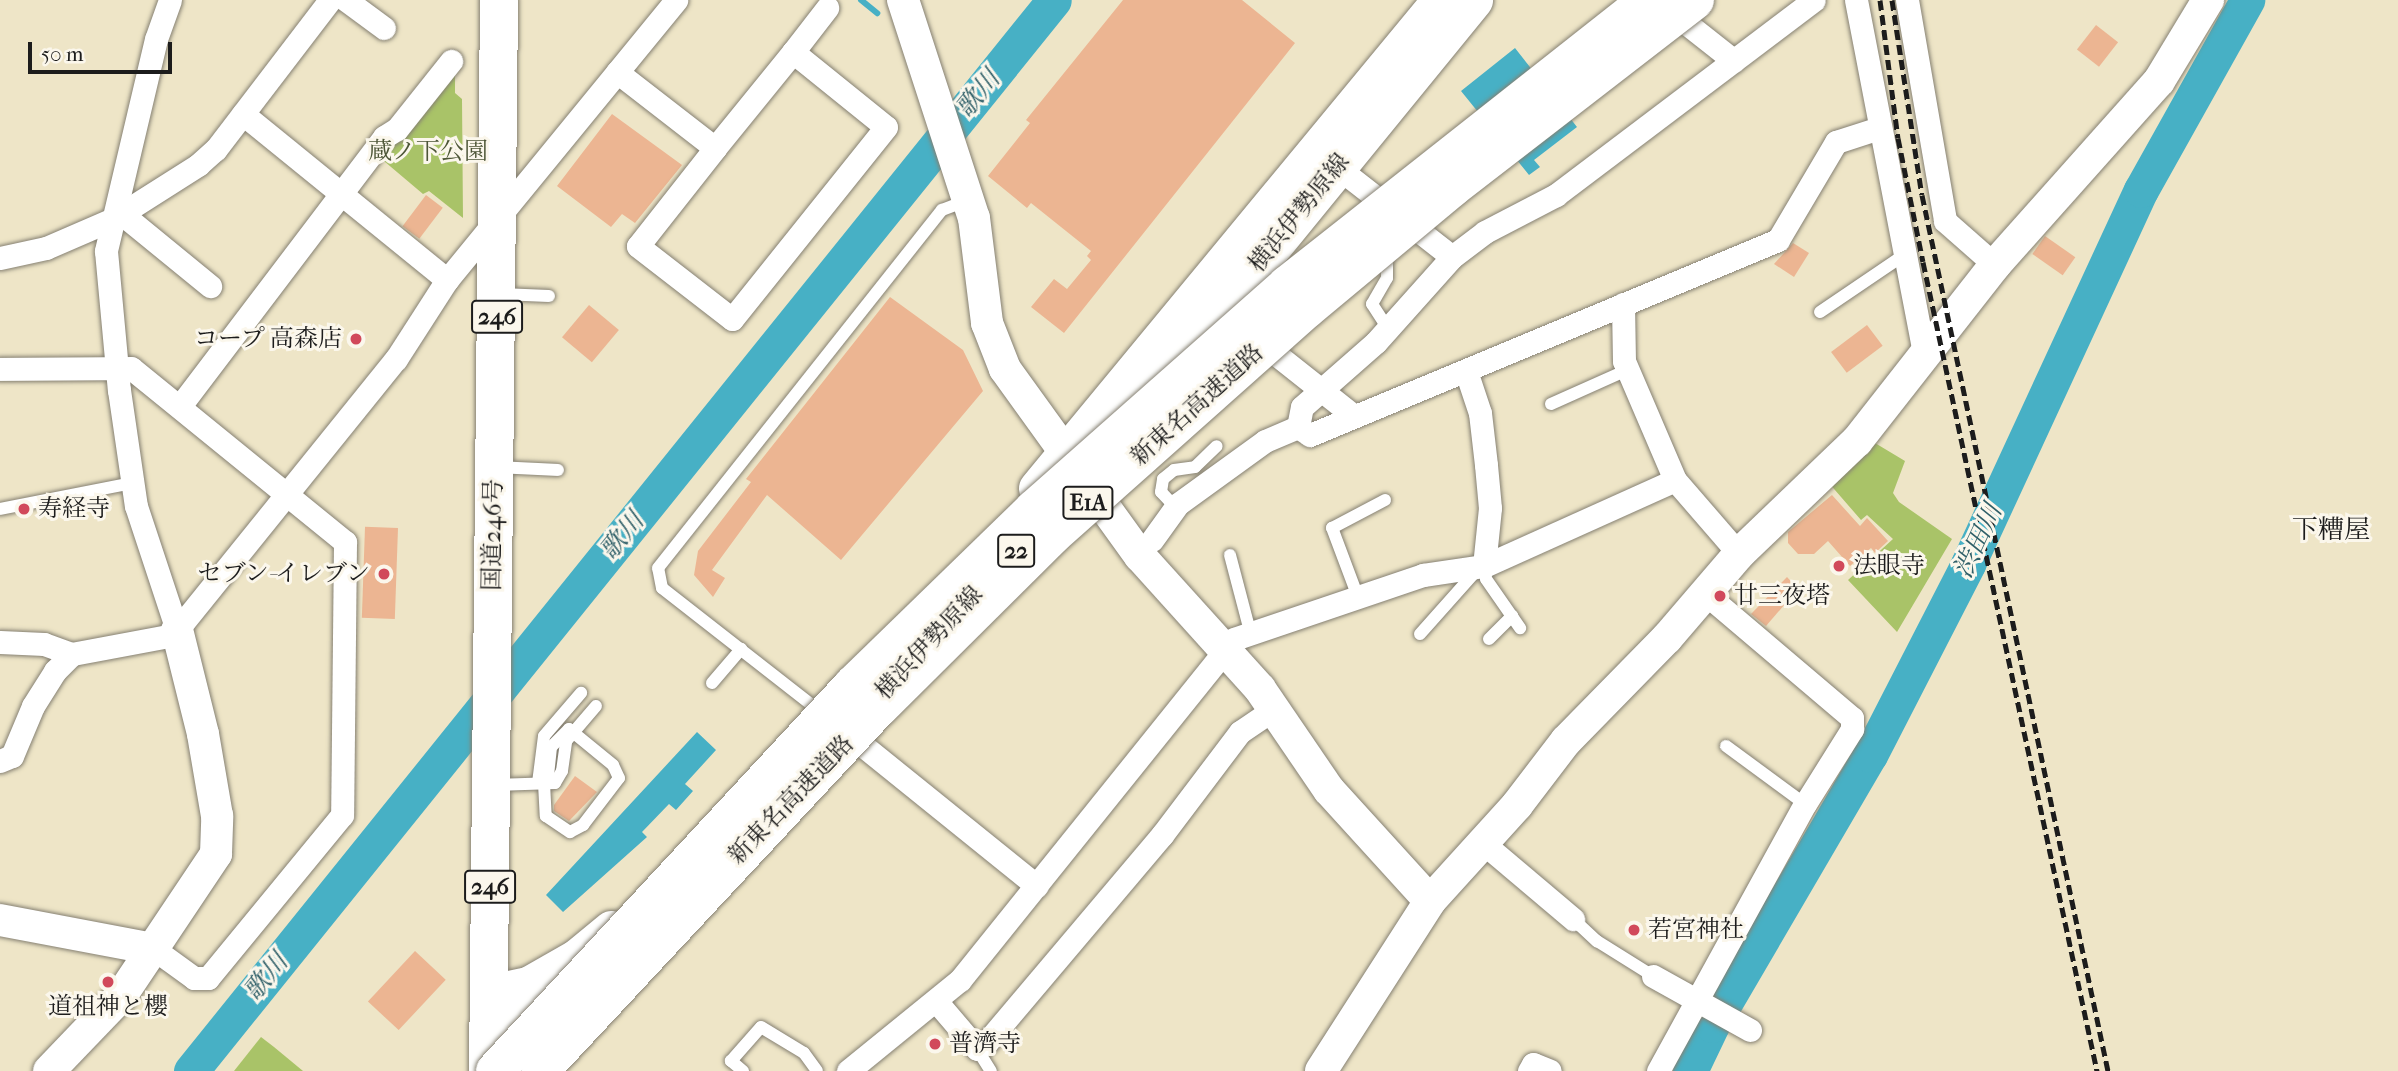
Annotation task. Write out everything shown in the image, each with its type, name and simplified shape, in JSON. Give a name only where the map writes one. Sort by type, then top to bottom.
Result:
[{"type":"highway","name":"国道246号","points":[[488,1071],[499,0]]},
{"type":"highway","name":"新東名高速道路","points":[[495,1071],[844,695],[1034,509],[1287,285],[1648,0]]},
{"type":"highway","name":"新東名高速道路","points":[[540,1071],[870,718],[1052,536],[1194,407],[1442,196],[1695,0]]},
{"type":"main road","name":"横浜伊勢原線","points":[[1074,468],[1440,0]]},
{"type":"main road","name":"横浜伊勢原線","points":[[490,1009],[528,1018],[599,971],[689,896],[836,724],[1221,310],[1474,0]]},
{"type":"street","points":[[49,1071],[106,1015],[208,869],[219,841],[203,734],[178,632],[133,482],[117,368],[106,251],[117,217],[156,39],[170,0]]},
{"type":"street","points":[[0,258],[46,248],[117,217],[198,165],[243,114],[330,0]]},
{"type":"street","points":[[346,0],[384,28]]},
{"type":"street","points":[[903,0],[969,200],[994,347],[1015,387],[1164,586],[1274,709],[1341,805],[1430,901]]},
{"type":"street","points":[[1656,0],[1734,61]]},
{"type":"street","points":[[1298,427],[1298,412],[1388,330],[1452,257],[1485,232],[1544,204],[1814,0]]},
{"type":"street","points":[[1856,0],[1925,357]]},
{"type":"street","points":[[1907,0],[1945,221],[1995,264]]},
{"type":"street","points":[[1321,1071],[1430,901],[1483,843],[1566,741],[1706,594],[1740,554],[1857,441],[1995,264],[2159,80],[2208,0]]},
{"type":"street","points":[[0,642],[44,644],[72,654],[178,632],[396,359],[447,280],[672,1]]},
{"type":"street","points":[[793,52],[886,127],[733,319],[638,246],[827,8]]},
{"type":"street","points":[[180,406],[341,194],[451,61]]},
{"type":"street","points":[[617,72],[715,148]]},
{"type":"street","points":[[243,114],[447,280]]},
{"type":"street","points":[[1298,427],[1310,435],[1778,240],[1836,142],[1879,128]]},
{"type":"street","points":[[1337,167],[1452,257]]},
{"type":"street","points":[[117,217],[211,286]]},
{"type":"street","points":[[1623,304],[1627,370],[1675,480],[1740,554]]},
{"type":"street","points":[[1221,310],[1354,416]]},
{"type":"street","points":[[0,369],[131,368],[289,492],[345,542],[342,815],[208,978],[194,978],[154,949],[0,920]]},
{"type":"street","points":[[1466,371],[1480,413],[1490,508],[1482,566]]},
{"type":"street","points":[[1152,540],[1176,508],[1265,441],[1298,427]]},
{"type":"street","points":[[848,1071],[960,981],[1223,649],[1250,631],[1423,575],[1482,566],[1675,480]]},
{"type":"street","points":[[1658,1071],[1698,1003],[1805,804],[1852,729],[1852,718],[1706,594]]},
{"type":"street","points":[[0,761],[12,756],[33,706],[55,671],[72,654]]},
{"type":"street","points":[[936,1001],[978,1049],[1075,941],[1240,732],[1274,709]]},
{"type":"street","points":[[836,724],[1037,886]]},
{"type":"street","points":[[1483,843],[1573,919]]},
{"type":"street","points":[[1653,976],[1750,1030]]},
{"type":"street","points":[[1530,1071],[1533,1064],[1550,1071]]},
{"type":"lane","points":[[836,724],[662,588],[657,568],[942,210],[969,200]]},
{"type":"lane","points":[[1819,312],[1904,255]]},
{"type":"lane","points":[[1387,263],[1387,278],[1372,304],[1388,330]]},
{"type":"lane","points":[[498,294],[549,296]]},
{"type":"lane","points":[[1551,404],[1627,370]]},
{"type":"lane","points":[[1176,508],[1161,492],[1163,479],[1174,470],[1195,467],[1217,446]]},
{"type":"lane","points":[[494,466],[558,470]]},
{"type":"lane","points":[[0,509],[133,482]]},
{"type":"lane","points":[[1358,597],[1332,528],[1385,500]]},
{"type":"lane","points":[[1230,555],[1250,631]]},
{"type":"lane","points":[[1482,566],[1486,579],[1520,628]]},
{"type":"lane","points":[[1420,634],[1482,566]]},
{"type":"lane","points":[[1489,639],[1512,616]]},
{"type":"lane","points":[[712,683],[741,649]]},
{"type":"lane","points":[[573,732],[613,765],[617,785],[583,825],[570,832],[546,816],[543,783],[544,736],[581,693]]},
{"type":"lane","points":[[491,767],[543,783],[555,783],[560,776],[563,746],[596,706]]},
{"type":"lane","points":[[1726,746],[1805,804]]},
{"type":"lane","points":[[1573,919],[1597,942],[1653,976]]},
{"type":"lane","points":[[743,1071],[731,1061],[761,1027],[804,1053],[817,1071]]},
{"type":"lane","points":[[978,1049],[991,1071]]},
{"type":"green space","name":"蔵ノ下公園","points":[[455,63],[455,93],[462,99],[463,218],[429,191],[423,194],[378,156]]},
{"type":"green space","points":[[1875,443],[1905,461],[1893,493],[1899,502],[1952,539],[1897,632],[1848,580],[1893,539],[1867,515],[1861,520],[1828,482]]},
{"type":"green space","points":[[261,1037],[274,1047],[303,1071],[234,1071]]},
{"type":"water","points":[[1515,48],[1577,127],[1534,160],[1540,167],[1529,175],[1461,91]]},
{"type":"water","points":[[697,732],[716,750],[685,784],[693,791],[676,810],[669,804],[642,832],[647,837],[563,912],[546,895]]},
{"type":"building","points":[[1123,0],[1242,0],[1295,43],[1064,333],[1031,307],[1054,279],[1067,289],[1091,260],[1087,256],[1091,251],[1031,203],[1027,208],[988,176],[1030,123],[1026,120]]},
{"type":"building","points":[[2096,25],[2118,42],[2099,67],[2077,49]]},
{"type":"building","points":[[612,114],[682,165],[635,223],[622,214],[611,227],[557,186]]},
{"type":"building","points":[[426,195],[443,208],[419,239],[403,226]]},
{"type":"building","points":[[2045,236],[2075,257],[2063,275],[2032,254]]},
{"type":"building","points":[[1793,243],[1809,253],[1794,277],[1774,264]]},
{"type":"building","points":[[890,297],[963,350],[983,391],[841,560],[767,495],[712,570],[725,578],[713,597],[694,575],[698,551],[751,482],[746,479]]},
{"type":"building","points":[[589,305],[619,330],[592,362],[562,337]]},
{"type":"building","points":[[1867,325],[1883,346],[1847,373],[1831,352]]},
{"type":"building","points":[[1832,495],[1860,526],[1867,518],[1888,541],[1875,553],[1871,548],[1850,566],[1828,541],[1814,554],[1798,554],[1788,543],[1788,532]]},
{"type":"building","points":[[365,527],[398,528],[395,619],[362,618]]},
{"type":"building","points":[[1787,577],[1798,589],[1766,626],[1751,614]]},
{"type":"building","points":[[575,776],[597,792],[569,821],[554,811],[554,805]]},
{"type":"building","points":[[415,951],[446,980],[399,1030],[368,1001]]},
{"type":"waterway","points":[[861,0],[877,13]]},
{"type":"waterway","name":"歌川","points":[[191,1071],[1054,0]]},
{"type":"waterway","name":"渋田川","points":[[1690,1071],[1712,1025],[1870,755],[1968,564],[2141,190],[2247,0]]},
{"type":"railway","points":[[1880,0],[1898,138],[1923,262],[2097,1071]]},
{"type":"railway","points":[[1892,0],[1922,195],[2108,1071]]},
{"type":"place","name":"コープ 高森店","points":[[356,339]]},
{"type":"place","name":"寿経寺","points":[[24,509]]},
{"type":"place","name":"法眼寺","points":[[1839,566]]},
{"type":"place","name":"セブン-イレブン","points":[[384,574]]},
{"type":"place","name":"廿三夜塔","points":[[1720,596]]},
{"type":"place","name":"若宮神社","points":[[1634,930]]},
{"type":"place","name":"道祖神と櫻","points":[[108,982]]},
{"type":"place","name":"普濟寺","points":[[935,1044]]},
{"type":"district","name":"下糟屋","points":[[2331,530]]}]
